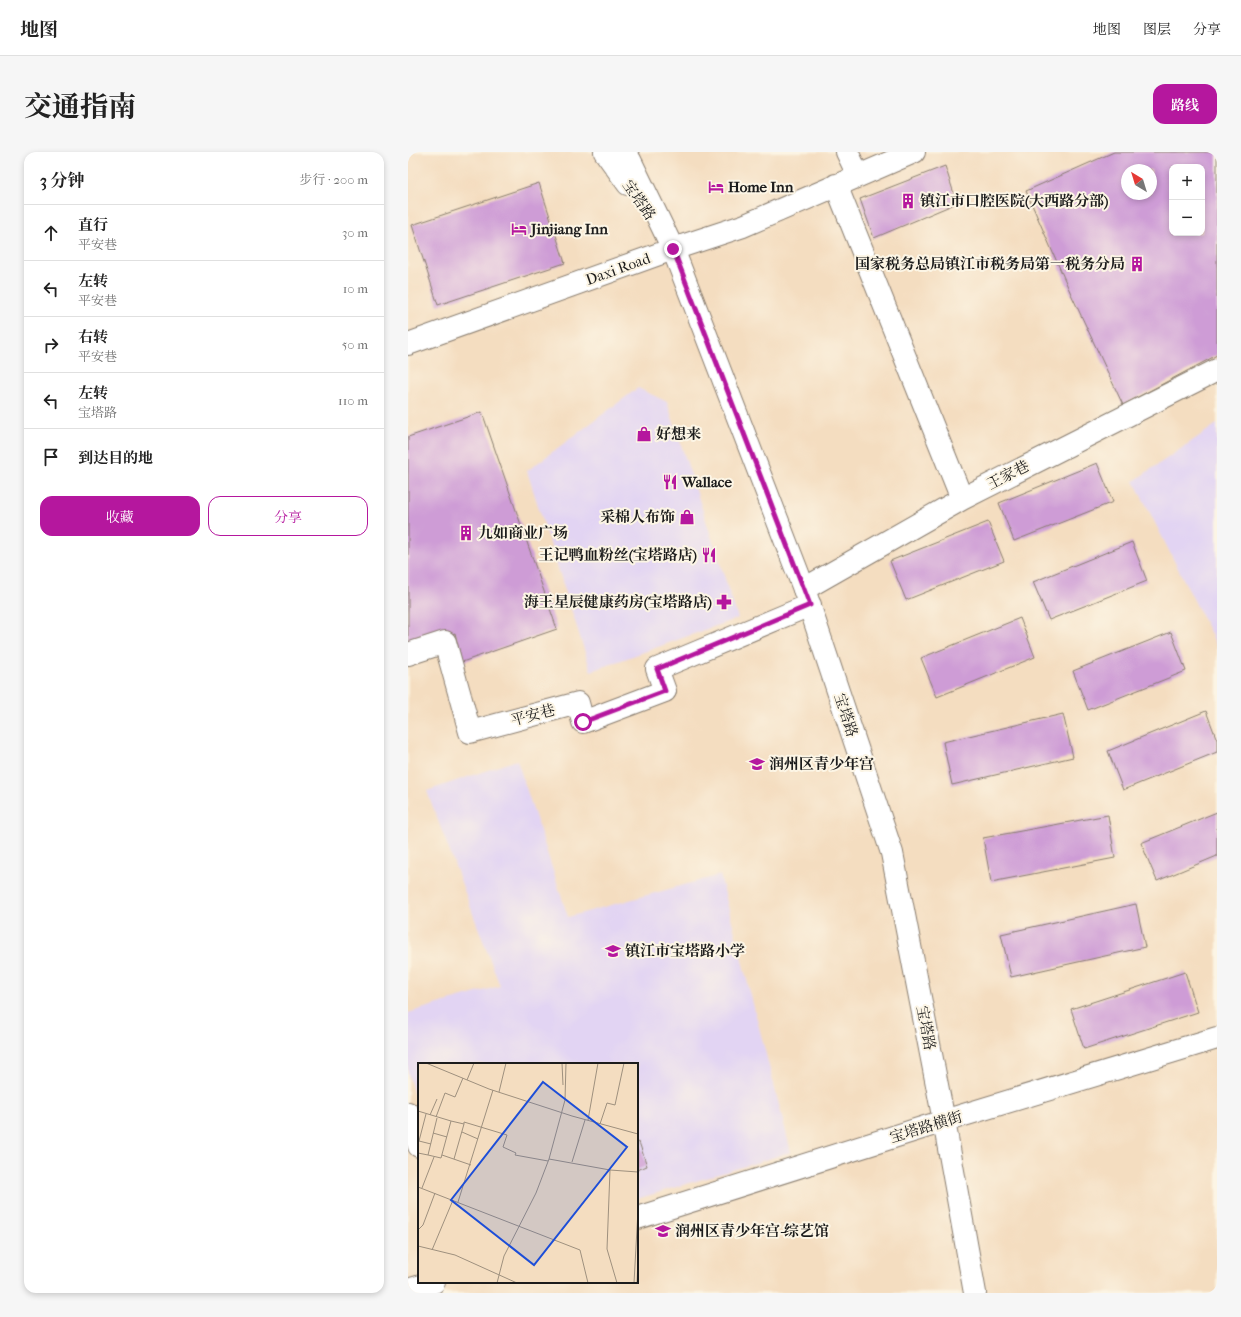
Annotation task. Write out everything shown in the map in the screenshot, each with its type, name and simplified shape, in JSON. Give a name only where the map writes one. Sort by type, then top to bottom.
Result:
[{"type":"main road","name":"宝塔路","points":[[605,152],[673,249]]},
{"type":"main road","name":"宝塔路","points":[[624,152],[630,160],[673,249],[807,597],[892,853],[944,1121],[975,1293]]},
{"type":"main road","points":[[847,152],[858,175]]},
{"type":"main road","name":"Daxi Road","points":[[408,344],[673,249],[743,226],[914,152]]},
{"type":"main road","points":[[836,185],[962,499]]},
{"type":"main road","name":"王家巷","points":[[807,597],[962,499],[1217,370]]},
{"type":"main road","name":"平安巷","points":[[408,654],[445,642],[470,732],[578,703],[583,722],[665,691],[657,669],[807,597]]},
{"type":"main road","name":"宝塔路横街","points":[[638,1218],[944,1121],[1217,1038]]},
{"type":"main road","points":[[408,1113],[418,1143]]},
{"type":"shaded area","points":[[638,388],[667,402],[738,618],[591,671],[527,471]]},
{"type":"shaded area","points":[[1217,424],[1217,646],[1134,481]]},
{"type":"shaded area","name":"镇江市宝塔路小学","points":[[517,760],[568,917],[720,875],[791,1152],[638,1199],[638,1063],[418,1063],[418,1108],[408,1073],[408,1013],[500,986],[427,791]]},
{"type":"building","name":"国家税务总局镇江市税务局第一税务分局","points":[[1114,152],[1217,152],[1217,355],[1123,405],[1071,294],[1026,191]]},
{"type":"building","name":"镇江市口腔医院(大西路分部)","points":[[945,166],[957,203],[874,238],[860,199]]},
{"type":"building","points":[[539,183],[565,263],[438,305],[412,225]]},
{"type":"building","name":"九如商业广场","points":[[482,412],[557,629],[462,662],[455,633],[408,647],[408,437]]},
{"type":"building","points":[[1097,463],[1113,502],[1014,541],[999,503]]},
{"type":"building","points":[[988,522],[1004,561],[906,600],[890,561]]},
{"type":"building","points":[[1132,542],[1147,581],[1049,620],[1033,582]]},
{"type":"building","points":[[1020,618],[1035,657],[937,697],[921,658]]},
{"type":"building","points":[[1171,632],[1186,671],[1088,710],[1073,671]]},
{"type":"building","points":[[1206,711],[1217,740],[1217,752],[1123,790],[1108,751]]},
{"type":"building","points":[[1063,714],[1073,757],[952,785],[943,742]]},
{"type":"building","points":[[1217,812],[1217,856],[1157,881],[1141,843]]},
{"type":"building","points":[[1108,815],[1115,858],[991,882],[983,838]]},
{"type":"building","points":[[1136,904],[1145,947],[1011,977],[1001,934]]},
{"type":"building","points":[[1185,972],[1198,1012],[1084,1049],[1071,1009]]},
{"type":"building","points":[[638,1142],[647,1166],[638,1170]]},
{"type":"place","name":"Home Inn","points":[[716,187]]},
{"type":"place","name":"镇江市口腔医院(大西路分部)","points":[[908,201]]},
{"type":"place","name":"Jinjiang Inn","points":[[519,229]]},
{"type":"place","name":"国家税务总局镇江市税务局第一税务分局","points":[[1137,264]]},
{"type":"place","name":"好想来","points":[[644,434]]},
{"type":"place","name":"Wallace","points":[[670,482]]},
{"type":"place","name":"采棉人布饰","points":[[687,517]]},
{"type":"place","name":"九如商业广场","points":[[466,533]]},
{"type":"place","name":"王记鸭血粉丝(宝塔路店)","points":[[709,555]]},
{"type":"place","name":"海王星辰健康药房(宝塔路店)","points":[[724,602]]},
{"type":"place","name":"润州区青少年宫","points":[[757,764]]},
{"type":"place","name":"镇江市宝塔路小学","points":[[613,951]]},
{"type":"place","name":"润州区青少年宫-综艺馆","points":[[663,1231]]},
{"type":"route","points":[[583,722],[665,691],[657,669],[810,605],[673,249]]}]
